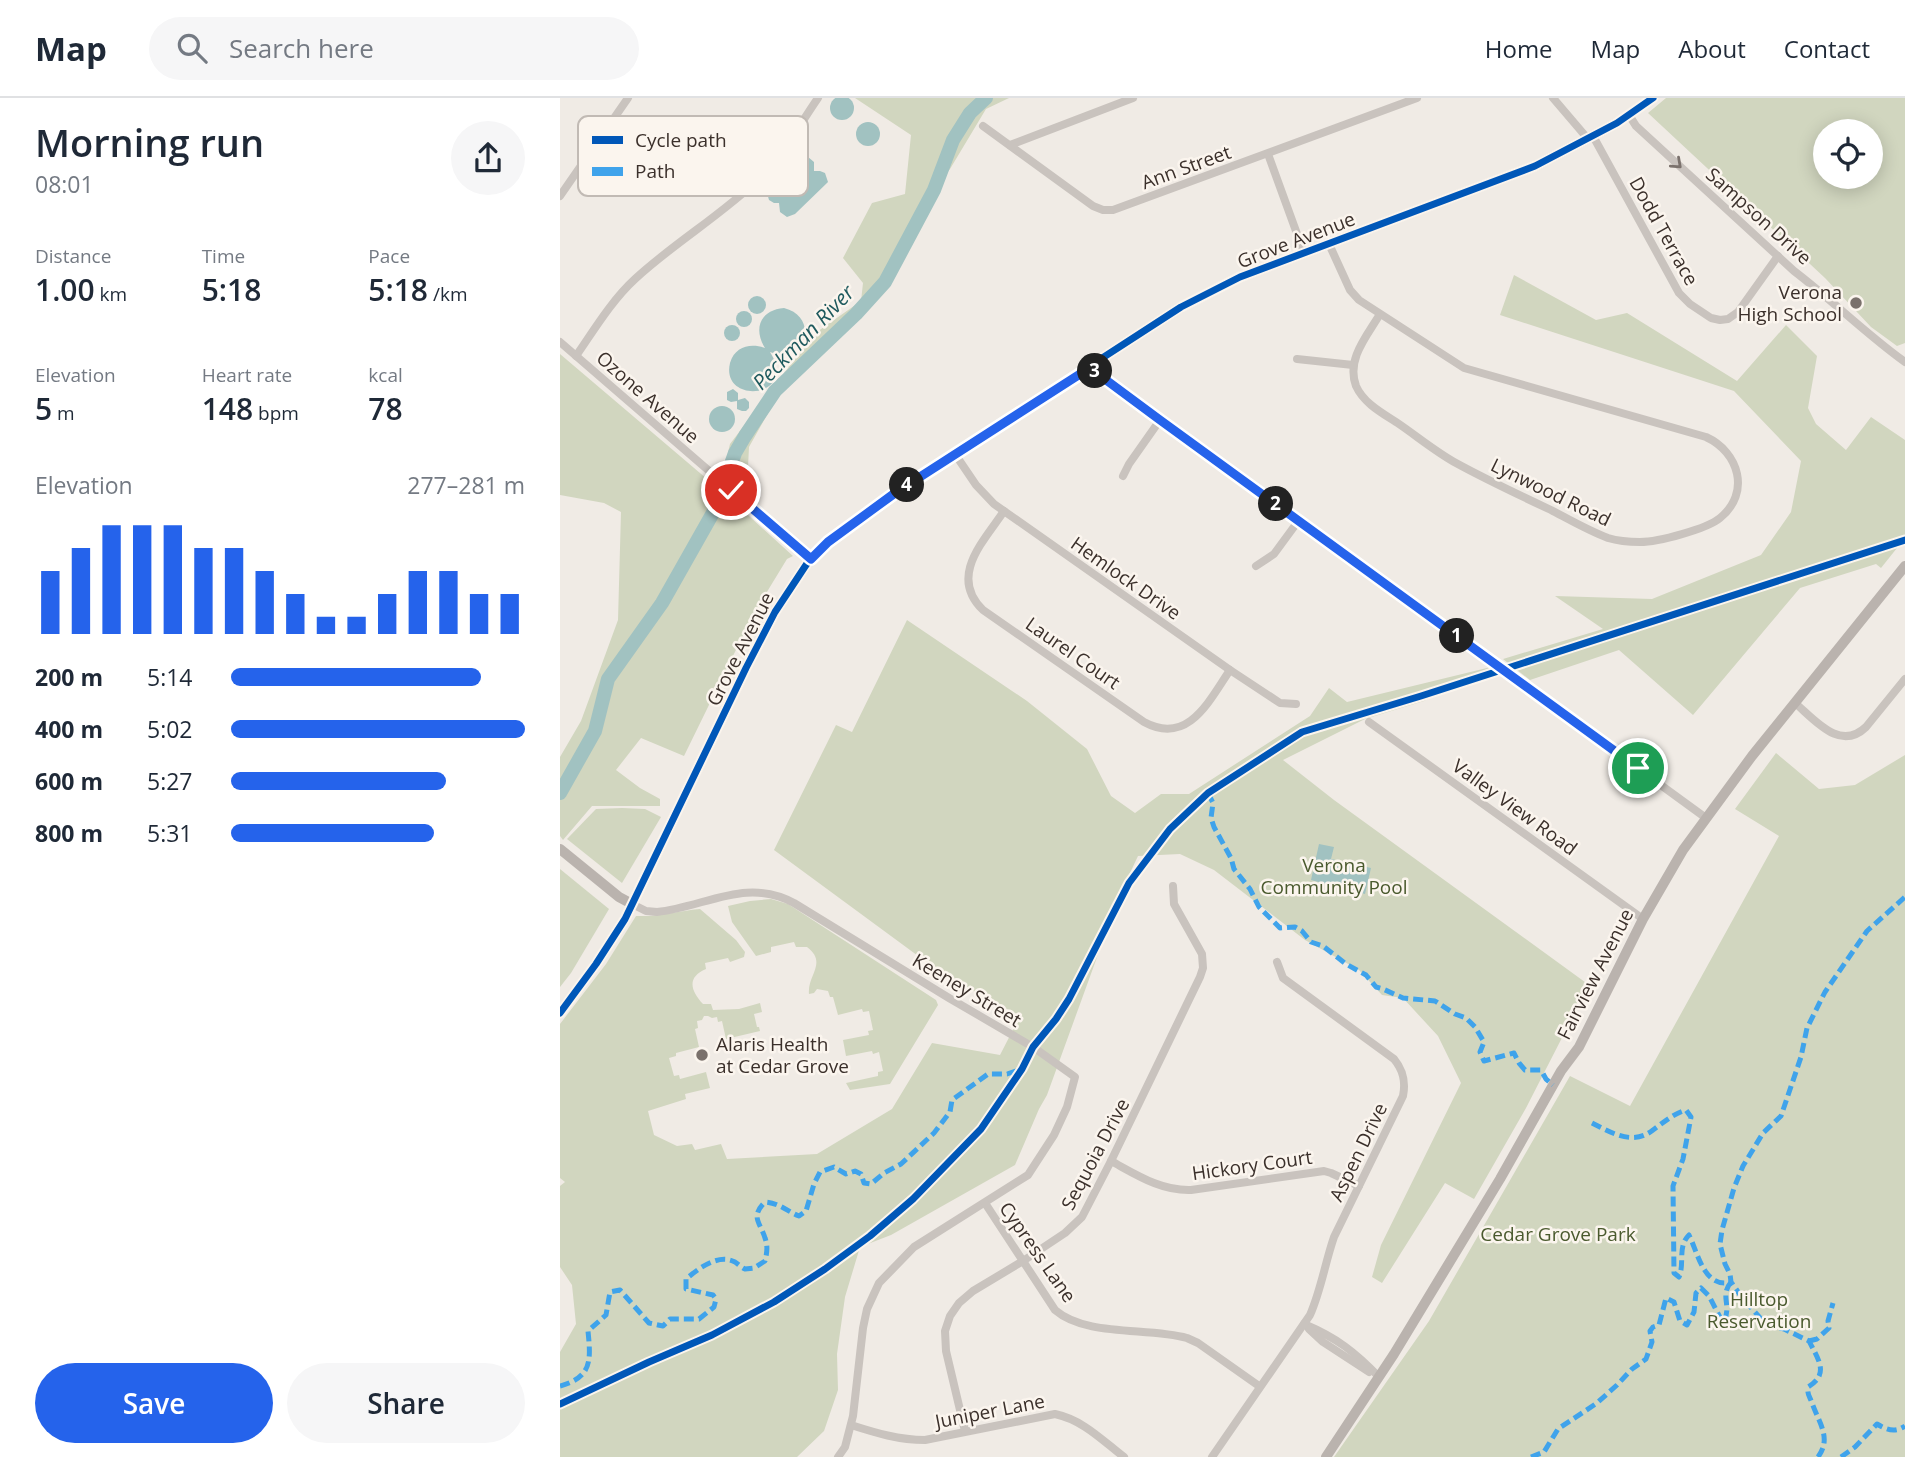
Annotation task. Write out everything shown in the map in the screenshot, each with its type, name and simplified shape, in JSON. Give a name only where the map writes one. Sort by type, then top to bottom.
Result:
[{"type":"street","points":[[615,116],[628,98]]},
{"type":"street","points":[[805,116],[818,98]]},
{"type":"street","points":[[1010,145],[1133,98]]},
{"type":"street","name":"Ann Street","points":[[984,126],[1093,206],[1108,210],[1117,209],[1416,98]]},
{"type":"street","name":"Dodd Terrace","points":[[1553,98],[1591,138],[1679,293],[1690,304],[1711,318],[1724,320],[1735,315],[1778,256]]},
{"type":"street","name":"Grove Avenue","points":[[560,1013],[604,953],[632,904],[780,603],[811,559],[828,542],[955,454],[1181,307],[1240,277],[1535,166],[1591,138],[1653,98]]},
{"type":"street","name":"Sampson Drive","points":[[1629,115],[1636,126],[1778,256],[1870,337],[1905,362]]},
{"type":"street","points":[[1268,154],[1304,253]]},
{"type":"street","points":[[560,195],[578,169]]},
{"type":"street","points":[[576,356],[615,301],[636,278],[739,196]]},
{"type":"street","name":"Lynwood Road","points":[[1329,244],[1350,290],[1359,300],[1464,368],[1712,440],[1728,452],[1737,469],[1738,485],[1734,502],[1715,522],[1658,540],[1637,542],[1608,538],[1444,456],[1367,401],[1356,385],[1353,365]]},
{"type":"street","points":[[1297,359],[1353,365],[1357,351],[1380,314]]},
{"type":"street","name":"Ozone Avenue","points":[[560,342],[811,559]]},
{"type":"street","points":[[1091,367],[1706,818]]},
{"type":"street","points":[[1123,476],[1160,420]]},
{"type":"street","name":"Hemlock Drive","points":[[955,454],[982,493],[1004,511],[1230,670],[1280,703],[1296,704]]},
{"type":"street","name":"Laurel Court","points":[[1004,511],[969,568],[971,594],[983,610],[1155,727],[1173,728],[1191,721],[1201,713],[1230,670]]},
{"type":"street","points":[[1256,566],[1274,554],[1299,520]]},
{"type":"street","name":"Fairview Avenue","points":[[1326,1457],[1379,1377],[1500,1179],[1560,1071],[1579,1047],[1643,919],[1683,850],[1795,703],[1905,566]]},
{"type":"street","points":[[1795,703],[1833,734],[1851,736],[1866,727],[1905,679]]},
{"type":"street","name":"Valley View Road","points":[[1368,722],[1643,919]]},
{"type":"street","points":[[560,849],[618,897],[632,904]]},
{"type":"street","name":"Sequoia Drive","points":[[965,1431],[946,1351],[945,1331],[950,1317],[959,1303],[973,1291],[1072,1228],[1082,1217],[1202,973],[1201,949],[1174,904],[1173,886]]},
{"type":"street","name":"Keeney Street","points":[[632,904],[646,911],[657,912],[744,892],[762,892],[787,899],[1032,1047],[1075,1077],[1059,1125],[1028,1175],[914,1247],[879,1283],[867,1309],[851,1425],[845,1447],[838,1457]]},
{"type":"street","name":"Aspen Drive","points":[[1212,1457],[1304,1324],[1317,1298],[1334,1237],[1404,1096],[1405,1084],[1394,1059],[1283,978],[1277,962]]},
{"type":"street","name":"Hickory Court","points":[[1111,1161],[1154,1184],[1177,1190],[1324,1171],[1359,1186]]},
{"type":"street","name":"Cypress Lane","points":[[985,1203],[1055,1310],[1069,1320],[1083,1325],[1187,1338],[1259,1386]]},
{"type":"street","points":[[1304,1324],[1323,1342],[1379,1377]]},
{"type":"street","name":"Juniper Lane","points":[[851,1425],[889,1437],[925,1440],[1055,1414],[1082,1424],[1125,1457]]},
{"type":"green space","points":[[855,98],[1009,98],[986,109],[942,178],[885,290],[851,327],[777,397],[749,447],[747,487],[722,477],[730,444],[814,334],[861,301],[863,283],[843,258],[872,203],[905,194],[911,135]]},
{"type":"green space","name":"Verona High School","points":[[1666,98],[1905,98],[1905,343],[1897,346],[1871,327],[1825,278],[1648,113]]},
{"type":"green space","points":[[1514,275],[1596,320],[1627,313],[1737,381],[1786,325],[1817,356],[1808,408],[1816,424],[1846,450],[1871,417],[1905,440],[1905,538],[1881,568],[1876,564],[1800,588],[1693,715],[1619,650],[1530,680],[1503,659],[1603,629],[1555,596],[1652,599],[1761,555],[1791,512],[1801,461],[1734,391],[1500,315]]},
{"type":"green space","points":[[560,354],[727,496],[793,556],[787,559],[754,613],[684,756],[641,738],[616,770],[660,799],[660,806],[592,806],[563,840],[560,836],[560,757],[581,721],[618,620],[621,512],[604,503],[560,495]]},
{"type":"green space","name":"Verona Community Pool","points":[[907,620],[1027,701],[1087,749],[1111,796],[1135,813],[1161,794],[1189,794],[1310,716],[1329,688],[1347,702],[1491,667],[1424,701],[1365,719],[1283,760],[1589,985],[1526,1108],[1474,1199],[1445,1183],[1382,1283],[1372,1277],[1381,1245],[1461,1083],[1438,1036],[1403,998],[1382,995],[1359,970],[1305,940],[1214,870],[1180,854],[1138,856],[1120,894],[1047,1095],[1015,1165],[891,1235],[860,1247],[845,1297],[837,1354],[838,1390],[824,1431],[797,1457],[560,1457],[560,1352],[576,1324],[572,1285],[560,1267],[560,1186],[565,1182],[560,1178],[560,1024],[606,964],[636,916],[700,909],[736,940],[745,952],[744,957],[730,962],[728,958],[705,963],[706,969],[693,980],[695,994],[703,1004],[711,1004],[713,1010],[739,1009],[760,1003],[762,1012],[754,1014],[760,1031],[726,1039],[722,1021],[718,1022],[717,1017],[704,1016],[697,1021],[698,1028],[695,1029],[699,1047],[676,1053],[676,1056],[669,1058],[674,1076],[679,1075],[680,1079],[706,1072],[710,1088],[685,1094],[686,1099],[648,1111],[654,1135],[677,1146],[692,1144],[695,1150],[721,1144],[727,1159],[817,1154],[892,1109],[932,1043],[1000,1055],[1020,1016],[944,975],[774,850],[836,725],[852,732]]},
{"type":"green space","name":"Hilltop Reservation","points":[[1776,753],[1819,789],[1855,785],[1905,755],[1905,1457],[1334,1457],[1429,1321],[1570,1076],[1630,1106],[1779,836],[1735,809]]},
{"type":"green space","points":[[596,809],[645,809],[661,817],[622,883],[567,839]]},
{"type":"green space","points":[[560,869],[609,909],[560,987]]},
{"type":"green space","points":[[771,899],[788,904],[936,1000],[938,1005],[890,1084],[850,1090],[846,1083],[878,1076],[878,1072],[883,1071],[879,1052],[846,1056],[843,1040],[869,1035],[868,1031],[873,1030],[869,1011],[863,1012],[862,1009],[838,1015],[833,997],[830,997],[828,991],[817,989],[809,994],[816,964],[813,953],[807,947],[796,947],[794,942],[771,947],[771,952],[756,956],[732,922],[728,906]]},
{"type":"water","points":[[842,96],[850,100],[854,108],[850,116],[842,120],[834,116],[830,108],[834,100]]},
{"type":"water","points":[[868,122],[877,125],[880,134],[877,143],[868,146],[859,143],[856,134],[859,125]]},
{"type":"water","points":[[808,157],[814,162],[814,171],[825,173],[828,182],[795,214],[787,217],[780,212],[779,203],[769,200],[768,196],[808,196]]},
{"type":"water","points":[[753,296],[761,296],[766,305],[764,312],[753,314],[748,309],[748,301]]},
{"type":"water","points":[[784,308],[802,320],[805,329],[800,346],[792,352],[782,354],[770,352],[776,368],[775,379],[767,387],[757,391],[736,386],[730,377],[732,357],[744,347],[765,348],[759,328],[761,322],[769,312]]},
{"type":"water","points":[[741,311],[747,311],[752,319],[750,325],[741,327],[736,322],[736,316]]},
{"type":"water","points":[[729,325],[735,325],[740,333],[738,339],[729,341],[724,336],[724,330]]},
{"type":"water","points":[[733,389],[738,393],[738,400],[745,398],[749,402],[746,411],[737,409],[737,401],[727,400],[727,392]]},
{"type":"water","points":[[722,406],[731,410],[735,419],[731,428],[722,432],[713,428],[709,419],[713,410]]},
{"type":"water","points":[[1319,844],[1334,847],[1331,859],[1371,868],[1365,894],[1311,880]]},
{"type":"waterway","name":"Peckman River","points":[[560,793],[595,731],[608,679],[662,603],[714,511],[735,453],[745,436],[775,391],[856,314],[885,282],[934,190],[953,140],[970,113],[986,98]]},
{"type":"marked path","points":[[1208,793],[1213,803],[1211,818],[1214,827],[1234,869],[1250,889],[1259,907],[1280,928],[1295,927],[1302,931],[1311,942],[1323,946],[1366,975],[1376,987],[1403,998],[1435,1001],[1466,1018],[1484,1042],[1480,1052],[1484,1061],[1514,1053],[1525,1070],[1541,1070],[1553,1085]]},
{"type":"marked path","points":[[1818,1457],[1824,1437],[1808,1390],[1819,1377],[1818,1360],[1809,1341],[1770,1325],[1761,1319],[1741,1296],[1731,1282],[1725,1264],[1720,1244],[1722,1230],[1743,1166],[1763,1133],[1781,1116],[1801,1057],[1807,1028],[1825,992],[1867,931],[1905,897]]},
{"type":"marked path","points":[[560,1386],[584,1373],[589,1359],[588,1331],[606,1315],[610,1292],[620,1290],[649,1323],[663,1326],[670,1319],[699,1319],[714,1307],[716,1299],[713,1295],[686,1289],[686,1279],[702,1267],[722,1259],[735,1262],[745,1269],[754,1268],[765,1261],[767,1244],[757,1216],[765,1202],[799,1216],[806,1211],[820,1172],[834,1167],[846,1174],[855,1171],[861,1174],[864,1183],[871,1184],[901,1164],[934,1133],[950,1112],[952,1100],[988,1074],[1007,1074],[1022,1069]]},
{"type":"marked path","points":[[1592,1123],[1622,1136],[1638,1137],[1686,1110],[1691,1117],[1683,1159],[1673,1186],[1674,1273],[1679,1277],[1683,1245],[1689,1235],[1708,1275],[1722,1283],[1731,1282]]},
{"type":"marked path","points":[[1531,1457],[1544,1452],[1558,1429],[1597,1403],[1646,1359],[1652,1342],[1650,1331],[1659,1325],[1666,1298],[1674,1302],[1680,1321],[1687,1325],[1694,1312],[1696,1293],[1701,1288],[1709,1296],[1723,1323],[1727,1311],[1726,1292],[1731,1282]]},
{"type":"marked path","points":[[1809,1341],[1817,1339],[1829,1328],[1833,1303]]},
{"type":"marked path","points":[[1841,1457],[1877,1424],[1891,1430],[1905,1426]]},
{"type":"cycle path","points":[[560,1013],[625,919],[775,612],[808,562],[828,542],[937,465],[1181,307],[1240,277],[1535,166],[1617,123],[1653,98]]},
{"type":"cycle path","points":[[560,1404],[712,1335],[774,1302],[870,1236],[913,1199],[981,1129],[1022,1069],[1033,1047],[1069,999],[1129,883],[1170,829],[1208,793],[1302,732],[1905,540]]},
{"type":"place","name":"Verona High School","points":[[1856,303]]},
{"type":"place","name":"Alaris Health at Cedar Grove","points":[[702,1055]]},
{"type":"route","points":[[731,490],[811,559],[828,542],[895,493],[1091,367],[1638,768]]},
{"type":"park label","name":"Cedar Grove Park","points":[[1558,1234]]}]
